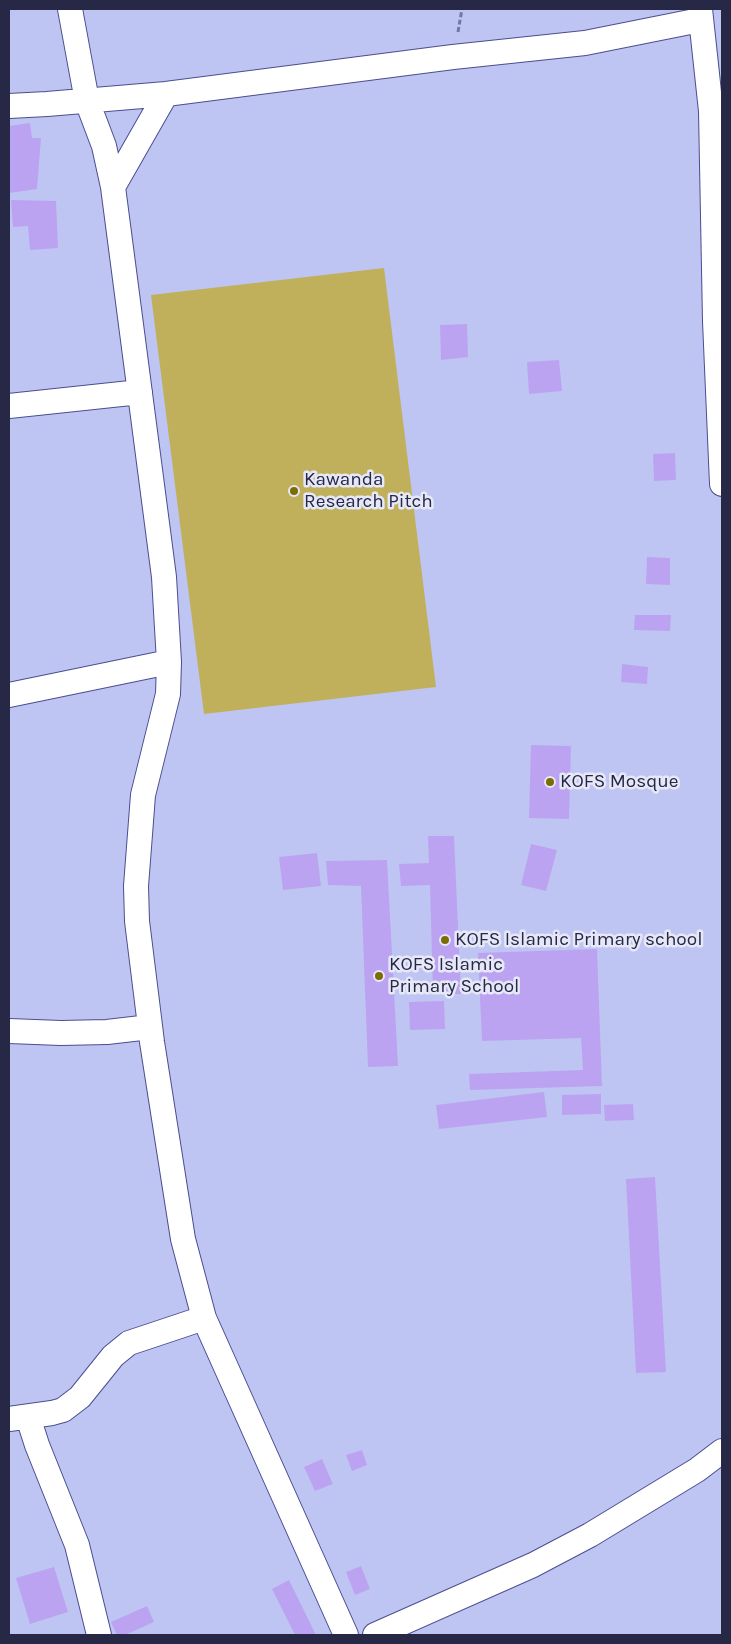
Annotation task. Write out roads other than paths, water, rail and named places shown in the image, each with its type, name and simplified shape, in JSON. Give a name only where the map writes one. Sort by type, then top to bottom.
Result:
[{"type":"street","points":[[70,9],[87,101],[104,146],[114,187],[164,577],[169,662],[168,694],[144,795],[136,886],[137,921],[150,1027],[183,1239],[204,1318],[346,1635]]},
{"type":"street","points":[[9,106],[166,94],[452,56],[585,43],[700,14],[717,113],[716,321],[722,484]]},
{"type":"street","points":[[114,187],[166,94]]},
{"type":"street","points":[[9,406],[140,392]]},
{"type":"street","points":[[9,694],[169,662]]},
{"type":"street","points":[[9,1031],[107,1032],[150,1027]]},
{"type":"street","points":[[99,1635],[77,1546],[37,1445],[19,1418],[63,1410],[80,1397],[112,1356],[129,1343],[204,1318]]},
{"type":"street","points":[[375,1635],[534,1565],[648,1501],[698,1470],[722,1451]]},
{"type":"place","name":"Kawanda Research Pitch","points":[[294,491]]},
{"type":"place","name":"KOFS Mosque","points":[[550,782]]},
{"type":"place","name":"KOFS Islamic Primary school","points":[[445,940]]},
{"type":"place","name":"KOFS Islamic Primary School","points":[[379,976]]}]
